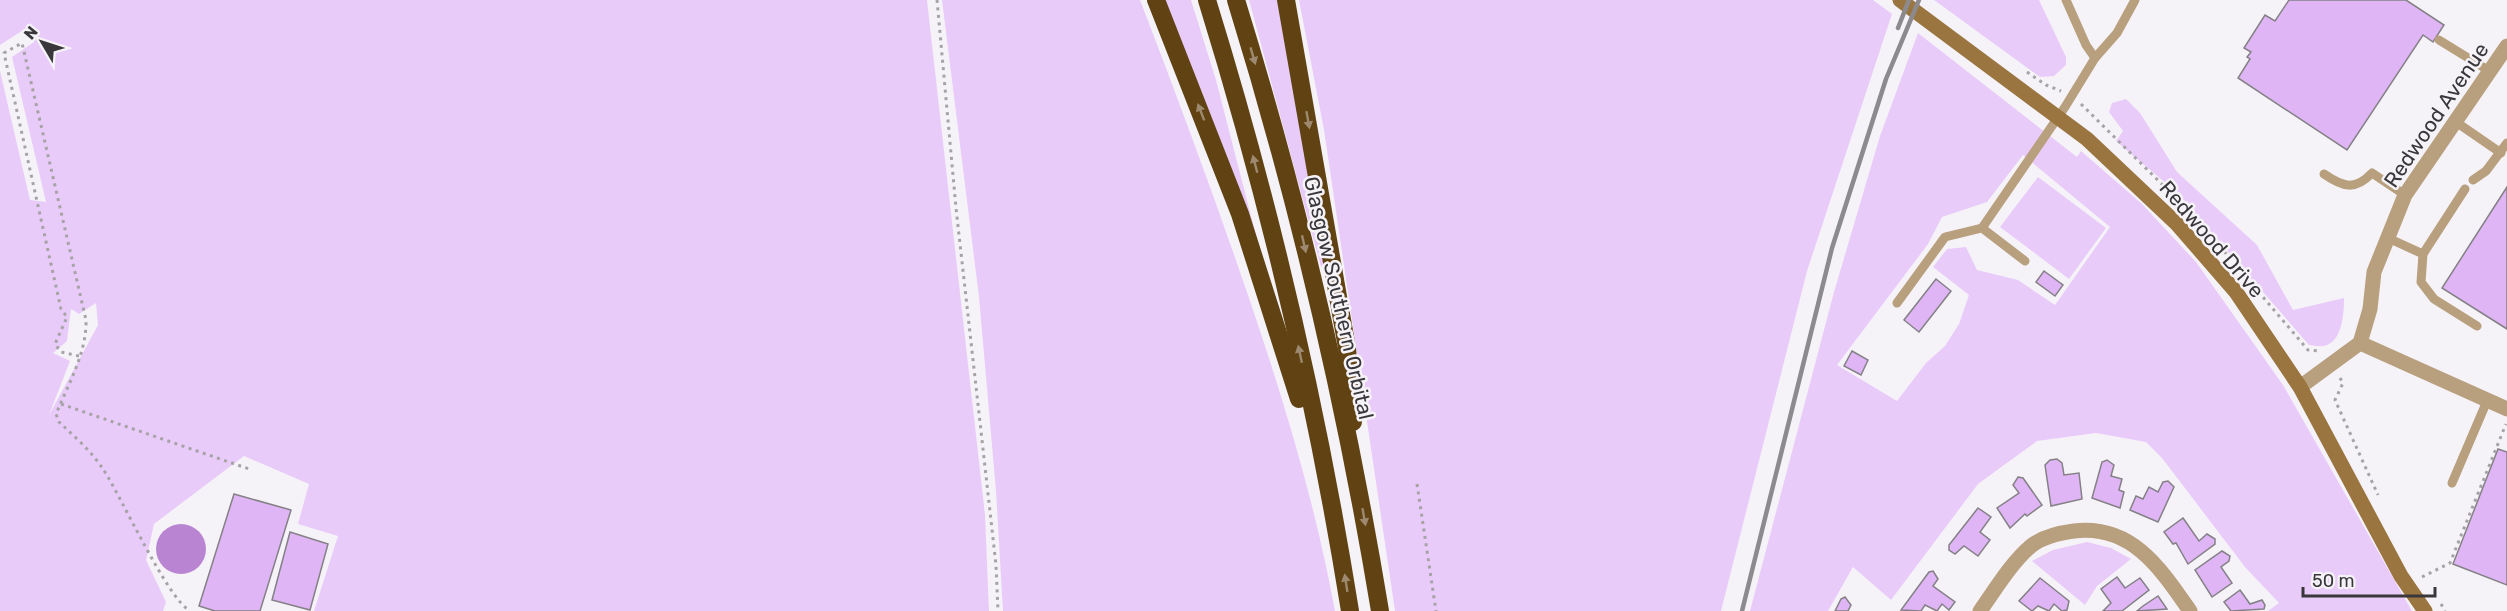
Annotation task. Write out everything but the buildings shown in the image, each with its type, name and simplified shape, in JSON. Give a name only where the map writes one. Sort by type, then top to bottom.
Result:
[{"type":"highway","points":[[1156,0],[1240,214],[1327,486]]},
{"type":"highway","points":[[1207,0],[1256,167],[1294,325],[1350,611]]},
{"type":"highway","name":"Glasgow Southern Orbital","points":[[1236,0],[1291,185],[1359,488],[1380,611]]},
{"type":"highway","points":[[1286,0],[1347,348],[1359,488]]},
{"type":"street","name":"Redwood Drive","points":[[1900,0],[1956,44],[2087,139],[2177,224],[2236,292],[2300,387],[2401,576],[2425,611]]},
{"type":"street","name":"Redwood Avenue","points":[[2361,343],[2370,309],[2374,272],[2405,195],[2507,46]]},
{"type":"street","points":[[2300,387],[2361,343],[2507,409]]},
{"type":"street","points":[[1980,611],[2031,546],[2056,534],[2084,530],[2104,532],[2134,543],[2163,573],[2190,611]]},
{"type":"lane","points":[[2066,0],[2086,45],[2095,58]]},
{"type":"lane","points":[[1897,303],[1945,237],[1982,228],[2065,107],[2095,58],[2117,33],[2135,0]]},
{"type":"lane","points":[[2439,40],[2491,72]]},
{"type":"lane","points":[[2456,122],[2501,153]]},
{"type":"lane","points":[[2473,180],[2486,171],[2507,143]]},
{"type":"lane","points":[[2324,174],[2343,187],[2357,186],[2372,173],[2405,195]]},
{"type":"lane","points":[[2465,189],[2423,254],[2421,282],[2434,299],[2477,326]]},
{"type":"lane","points":[[1982,228],[2025,261]]},
{"type":"lane","points":[[2388,238],[2423,254]]},
{"type":"lane","points":[[2452,483],[2487,401]]},
{"type":"path","points":[[937,0],[956,208],[996,565],[998,611]]},
{"type":"path","points":[[79,356],[62,352],[55,344],[67,317],[61,309],[4,53],[22,43],[86,320],[86,336],[79,356],[56,414],[59,422],[101,466],[172,594],[190,611]]},
{"type":"path","points":[[2333,363],[2343,383],[2335,400],[2380,500]]},
{"type":"path","points":[[60,404],[252,470]]},
{"type":"path","points":[[2422,577],[2450,563],[2507,422]]},
{"type":"path","points":[[1417,484],[1436,611]]},
{"type":"path","points":[[2418,571],[2428,585]]},
{"type":"path","points":[[2439,603],[2445,611]]},
{"type":"shaded area","points":[[0,0],[927,0],[985,515],[989,611],[314,611],[338,536],[298,524],[309,484],[244,456],[154,524],[146,560],[166,602],[163,611],[0,611],[0,71],[30,200],[46,202],[12,57],[34,42],[28,27],[0,45]],"holes":[[[96,303],[98,325],[49,415],[70,361],[53,353],[67,341],[71,309],[79,314]]]},
{"type":"shaded area","points":[[942,0],[1140,0],[1211,189],[1276,380],[1319,533],[1335,611],[1003,611],[996,491],[979,297]]},
{"type":"shaded area","points":[[1165,0],[1191,0],[1216,80],[1259,247]]},
{"type":"shaded area","points":[[1249,0],[1279,0],[1325,262],[1321,267]]},
{"type":"shaded area","points":[[1299,0],[1873,0],[1892,14],[1807,271],[1721,611],[1395,611],[1324,130]]},
{"type":"shaded area","points":[[1934,0],[2039,0],[2066,57],[2066,65],[2054,76],[2040,77]]},
{"type":"shaded area","points":[[1918,33],[2077,157],[2081,151],[2142,204],[2196,262],[2283,385],[2412,611],[2268,611],[2279,603],[2245,567],[2162,458],[2146,442],[2096,433],[2037,441],[1978,484],[1891,600],[1853,567],[1828,611],[1750,611],[1834,292],[1880,136]],"holes":[[[2023,155],[2110,227],[2055,305],[2018,280],[1977,270],[1966,247],[1947,249],[1933,267],[1969,295],[1959,324],[1945,346],[1926,363],[1897,401],[1837,365],[1928,244],[1942,217],[1987,202]]]},
{"type":"shaded area","points":[[2126,99],[2140,113],[2177,172],[2257,245],[2293,310],[2344,298],[2341,326],[2335,339],[2322,346],[2309,345],[2175,191],[2116,141],[2123,131],[2109,112],[2112,103]]},
{"type":"shaded area","points":[[2038,177],[2106,228],[2069,279],[2000,227]]},
{"type":"shaded area","points":[[181,524],[190,526],[201,535],[206,549],[204,558],[195,569],[181,574],[172,572],[161,563],[156,549],[158,540],[167,529]]},
{"type":"shaded area","points":[[2087,542],[2111,548],[2131,559],[2097,586],[2085,605],[2032,561],[2053,550]]},
{"type":"railway","points":[[1898,28],[1909,0]]},
{"type":"railway","points":[[1742,611],[1832,248],[1886,79],[1919,0]]}]
